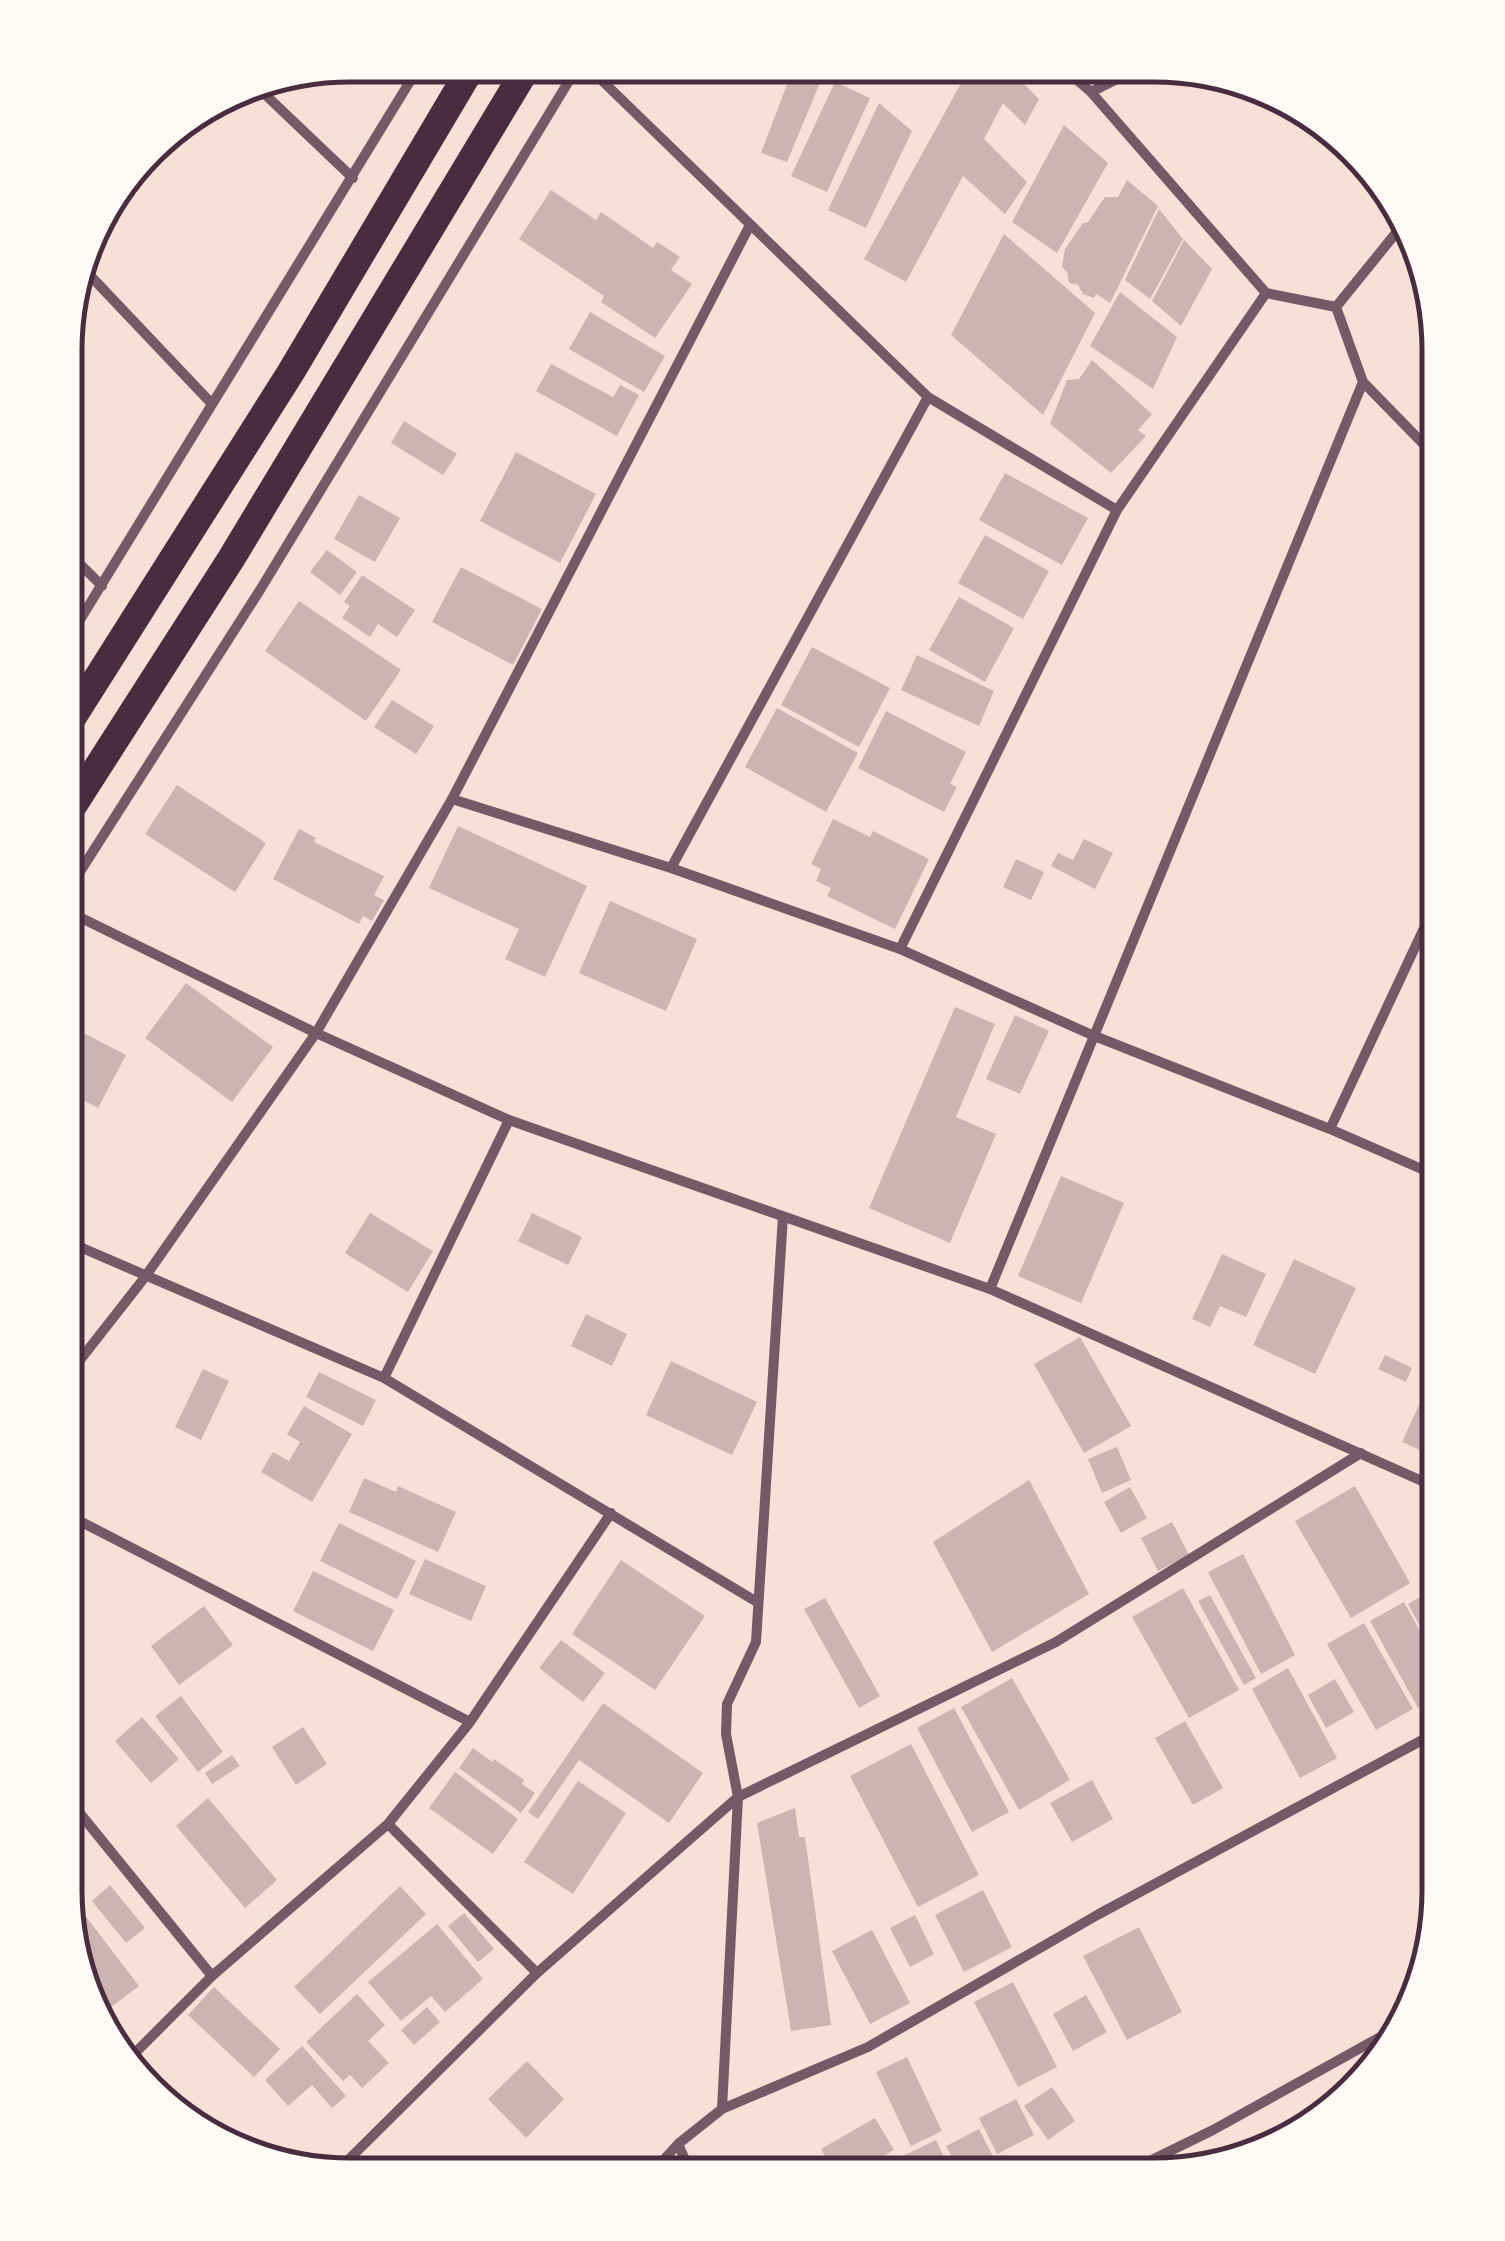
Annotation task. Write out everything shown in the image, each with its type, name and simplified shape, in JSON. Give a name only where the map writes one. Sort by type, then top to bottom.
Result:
[{"type":"highway","points":[[82,702],[281,388],[463,82]]},
{"type":"highway","points":[[82,792],[231,559],[518,82]]},
{"type":"street","points":[[82,617],[410,82]]},
{"type":"street","points":[[82,867],[260,590],[568,82]]},
{"type":"street","points":[[603,82],[928,398],[1117,510]]},
{"type":"street","points":[[1079,82],[1266,293],[1336,307]]},
{"type":"street","points":[[1091,92],[1111,82]]},
{"type":"street","points":[[266,96],[353,178]]},
{"type":"street","points":[[82,1357],[144,1277],[316,1032],[452,799],[750,225]]},
{"type":"street","points":[[1336,307],[1395,234]]},
{"type":"street","points":[[93,278],[212,404]]},
{"type":"street","points":[[900,948],[1117,510],[1266,293]]},
{"type":"street","points":[[1336,307],[1363,382],[1422,443]]},
{"type":"street","points":[[990,1289],[1363,382]]},
{"type":"street","points":[[671,868],[928,398]]},
{"type":"street","points":[[82,567],[102,586]]},
{"type":"street","points":[[452,799],[671,868],[900,948],[1092,1035],[1422,1169]]},
{"type":"street","points":[[82,920],[509,1120],[990,1289],[1422,1481]]},
{"type":"street","points":[[1330,1129],[1422,932]]},
{"type":"street","points":[[384,1378],[509,1120]]},
{"type":"street","points":[[722,2109],[738,1796],[726,1734],[727,1704],[756,1642],[783,1216]]},
{"type":"street","points":[[82,1248],[384,1378],[757,1602]]},
{"type":"street","points":[[350,2158],[537,1973],[738,1796],[1056,1642],[1361,1453]]},
{"type":"street","points":[[136,2052],[212,1976],[388,1824],[470,1722],[612,1513]]},
{"type":"street","points":[[82,1522],[470,1722]]},
{"type":"street","points":[[665,2158],[722,2109],[868,2047],[1099,1914],[1422,1740]]},
{"type":"street","points":[[82,1816],[212,1976]]},
{"type":"street","points":[[388,1824],[537,1973]]},
{"type":"street","points":[[1156,2158],[1377,2039]]},
{"type":"street","points":[[678,2144],[684,2158]]},
{"type":"building","points":[[788,82],[820,82],[787,162],[761,153]]},
{"type":"building","points":[[835,82],[870,98],[827,192],[791,176]]},
{"type":"building","points":[[962,82],[1022,82],[1039,99],[1025,125],[1003,103],[984,139],[1027,182],[1005,214],[963,176],[906,282],[864,259]]},
{"type":"building","points":[[879,103],[912,131],[866,228],[828,210]]},
{"type":"building","points":[[1064,125],[1108,163],[1057,253],[1012,222]]},
{"type":"building","points":[[1127,180],[1158,206],[1110,303],[1096,294],[1094,298],[1083,294],[1078,285],[1069,283],[1062,267],[1065,249],[1083,223],[1088,222],[1105,197],[1118,197]]},
{"type":"building","points":[[551,190],[596,220],[601,212],[653,248],[657,242],[680,257],[671,270],[692,284],[655,338],[601,302],[604,296],[519,239]]},
{"type":"building","points":[[1159,209],[1183,239],[1150,299],[1125,280]]},
{"type":"building","points":[[1004,234],[1095,313],[1043,415],[951,335]]},
{"type":"building","points":[[1184,240],[1212,269],[1181,326],[1152,301]]},
{"type":"building","points":[[1120,292],[1177,337],[1153,389],[1090,346]]},
{"type":"building","points":[[590,312],[665,356],[644,392],[569,349]]},
{"type":"building","points":[[1092,360],[1152,414],[1138,430],[1146,436],[1111,473],[1050,424],[1067,380],[1079,379]]},
{"type":"building","points":[[551,364],[613,397],[620,385],[639,395],[617,436],[536,391]]},
{"type":"building","points":[[404,421],[457,454],[443,475],[391,443]]},
{"type":"building","points":[[516,452],[596,494],[560,563],[480,521]]},
{"type":"building","points":[[1005,473],[1088,518],[1062,565],[979,520]]},
{"type":"building","points":[[359,495],[400,518],[375,562],[334,539]]},
{"type":"building","points":[[985,535],[1049,571],[1023,619],[958,583]]},
{"type":"building","points":[[327,550],[357,572],[340,595],[310,572]]},
{"type":"building","points":[[461,567],[542,609],[513,665],[432,622]]},
{"type":"building","points":[[362,575],[415,610],[397,637],[378,624],[370,637],[342,618],[350,606],[344,602]]},
{"type":"building","points":[[959,597],[1014,628],[985,682],[929,650]]},
{"type":"building","points":[[299,601],[401,670],[366,721],[265,651]]},
{"type":"building","points":[[812,647],[890,688],[859,747],[781,705]]},
{"type":"building","points":[[917,655],[994,691],[979,726],[901,690]]},
{"type":"building","points":[[392,700],[434,726],[416,754],[374,727]]},
{"type":"building","points":[[777,708],[858,753],[826,812],[745,767]]},
{"type":"building","points":[[886,711],[966,752],[950,784],[957,787],[944,812],[858,768]]},
{"type":"building","points":[[177,785],[266,843],[235,892],[145,834]]},
{"type":"building","points":[[833,819],[870,837],[873,831],[929,859],[895,929],[827,896],[831,888],[816,881],[821,869],[811,864]]},
{"type":"building","points":[[458,826],[587,886],[545,977],[505,959],[519,929],[429,888]]},
{"type":"building","points":[[299,829],[316,838],[314,842],[384,876],[374,895],[384,900],[372,921],[363,916],[359,924],[273,879]]},
{"type":"building","points":[[1084,839],[1113,853],[1095,889],[1051,866],[1058,853],[1073,860]]},
{"type":"building","points":[[1016,859],[1044,872],[1031,900],[1003,887]]},
{"type":"building","points":[[610,901],[697,939],[666,1011],[579,973]]},
{"type":"building","points":[[186,983],[273,1047],[232,1102],[145,1038]]},
{"type":"building","points":[[955,1007],[995,1024],[956,1117],[996,1134],[950,1243],[869,1208]]},
{"type":"building","points":[[1015,1015],[1049,1031],[1020,1094],[986,1079]]},
{"type":"building","points":[[82,1032],[126,1055],[98,1108],[82,1100]]},
{"type":"building","points":[[1061,1176],[1124,1203],[1081,1303],[1018,1276]]},
{"type":"building","points":[[370,1213],[433,1251],[408,1292],[345,1253]]},
{"type":"building","points":[[532,1213],[582,1237],[568,1265],[518,1241]]},
{"type":"building","points":[[1222,1254],[1266,1274],[1246,1317],[1220,1306],[1210,1327],[1192,1319]]},
{"type":"building","points":[[1294,1259],[1356,1288],[1315,1374],[1253,1345]]},
{"type":"building","points":[[586,1314],[627,1334],[612,1366],[571,1346]]},
{"type":"building","points":[[1080,1337],[1131,1426],[1084,1453],[1034,1364]]},
{"type":"building","points":[[1385,1355],[1412,1368],[1406,1382],[1378,1369]]},
{"type":"building","points":[[671,1361],[757,1402],[732,1455],[646,1415]]},
{"type":"building","points":[[203,1369],[229,1381],[201,1440],[175,1427]]},
{"type":"building","points":[[319,1372],[376,1400],[363,1426],[306,1397]]},
{"type":"building","points":[[1422,1399],[1422,1451],[1402,1442]]},
{"type":"building","points":[[304,1406],[352,1434],[312,1502],[261,1472],[273,1452],[289,1461],[300,1442],[287,1434]]},
{"type":"building","points":[[1117,1447],[1131,1480],[1102,1493],[1088,1459]]},
{"type":"building","points":[[364,1478],[396,1492],[398,1486],[456,1512],[438,1552],[349,1512]]},
{"type":"building","points":[[1029,1480],[1089,1594],[992,1652],[933,1542]]},
{"type":"building","points":[[1355,1486],[1410,1583],[1351,1618],[1295,1521]]},
{"type":"building","points":[[1130,1487],[1147,1518],[1121,1533],[1104,1502]]},
{"type":"building","points":[[1172,1522],[1189,1555],[1158,1571],[1141,1538]]},
{"type":"building","points":[[339,1523],[416,1561],[397,1599],[320,1561]]},
{"type":"building","points":[[1243,1554],[1295,1655],[1261,1674],[1208,1572]]},
{"type":"building","points":[[425,1559],[486,1586],[471,1621],[409,1594]]},
{"type":"building","points":[[621,1560],[705,1616],[655,1690],[572,1634]]},
{"type":"building","points":[[313,1571],[394,1610],[373,1651],[293,1611]]},
{"type":"building","points":[[1183,1588],[1239,1690],[1189,1718],[1132,1617]]},
{"type":"building","points":[[1210,1595],[1256,1678],[1244,1685],[1198,1601]]},
{"type":"building","points":[[1422,1596],[1422,1630],[1408,1604]]},
{"type":"building","points":[[825,1598],[880,1696],[859,1708],[804,1609]]},
{"type":"building","points":[[1404,1602],[1422,1635],[1422,1706],[1418,1708],[1370,1621]]},
{"type":"building","points":[[204,1606],[233,1645],[179,1685],[151,1646]]},
{"type":"building","points":[[1364,1623],[1413,1709],[1376,1730],[1327,1644]]},
{"type":"building","points":[[561,1640],[605,1673],[583,1702],[539,1668]]},
{"type":"building","points":[[1288,1668],[1337,1758],[1300,1778],[1252,1689]]},
{"type":"building","points":[[1012,1678],[1070,1780],[1019,1810],[961,1707]]},
{"type":"building","points":[[1335,1679],[1354,1712],[1326,1728],[1308,1695]]},
{"type":"building","points":[[181,1696],[223,1752],[198,1772],[155,1716]]},
{"type":"building","points":[[603,1703],[703,1773],[669,1823],[579,1760],[538,1819],[528,1812]]},
{"type":"building","points":[[954,1708],[1009,1812],[972,1832],[917,1728]]},
{"type":"building","points":[[142,1717],[179,1759],[151,1783],[115,1741]]},
{"type":"building","points":[[1185,1721],[1223,1788],[1193,1805],[1155,1738]]},
{"type":"building","points":[[303,1727],[327,1764],[296,1785],[272,1747]]},
{"type":"building","points":[[911,1744],[979,1875],[918,1907],[850,1776]]},
{"type":"building","points":[[473,1748],[524,1780],[522,1784],[535,1793],[521,1813],[459,1768]]},
{"type":"building","points":[[232,1755],[240,1766],[212,1784],[205,1773]]},
{"type":"building","points":[[455,1772],[518,1819],[493,1854],[429,1808]]},
{"type":"building","points":[[1092,1780],[1113,1819],[1072,1842],[1050,1803]]},
{"type":"building","points":[[578,1781],[626,1813],[573,1894],[524,1862]]},
{"type":"building","points":[[208,1798],[277,1880],[245,1908],[176,1826]]},
{"type":"building","points":[[795,1808],[799,1837],[805,1837],[831,2025],[791,2031],[757,1823]]},
{"type":"building","points":[[110,1885],[145,1928],[126,1943],[92,1901]]},
{"type":"building","points":[[400,1886],[426,1914],[320,2014],[294,1987]]},
{"type":"building","points":[[983,1890],[1012,1947],[964,1972],[935,1915]]},
{"type":"building","points":[[464,1913],[494,1949],[478,1962],[448,1926]]},
{"type":"building","points":[[84,1914],[139,1986],[110,2008],[92,1960]]},
{"type":"building","points":[[915,1915],[934,1954],[910,1967],[890,1928]]},
{"type":"building","points":[[437,1924],[483,1979],[445,2012],[431,1996],[401,2021],[368,1982]]},
{"type":"building","points":[[1139,1927],[1182,2012],[1127,2040],[1083,1956]]},
{"type":"building","points":[[872,1930],[910,2003],[870,2024],[832,1951]]},
{"type":"building","points":[[1013,1982],[1057,2067],[1018,2087],[974,2002]]},
{"type":"building","points":[[214,1987],[280,2049],[254,2077],[188,2015]]},
{"type":"building","points":[[357,1994],[385,2025],[368,2041],[389,2063],[362,2088],[350,2075],[343,2081],[306,2042]]},
{"type":"building","points":[[1086,1995],[1107,2032],[1073,2051],[1053,2014]]},
{"type":"building","points":[[427,2007],[440,2022],[414,2045],[401,2030]]},
{"type":"building","points":[[302,2046],[346,2096],[332,2108],[312,2085],[288,2106],[265,2080]]},
{"type":"building","points":[[907,2057],[942,2131],[911,2146],[876,2072]]},
{"type":"building","points":[[527,2061],[564,2099],[526,2138],[488,2099]]},
{"type":"building","points":[[1052,2087],[1075,2121],[1048,2140],[1024,2106]]},
{"type":"building","points":[[1016,2099],[1034,2135],[997,2154],[979,2118]]},
{"type":"building","points":[[875,2118],[894,2150],[880,2158],[826,2158],[821,2149]]},
{"type":"building","points":[[979,2129],[994,2158],[952,2158],[946,2146]]},
{"type":"building","points":[[936,2140],[944,2158],[904,2158]]}]
